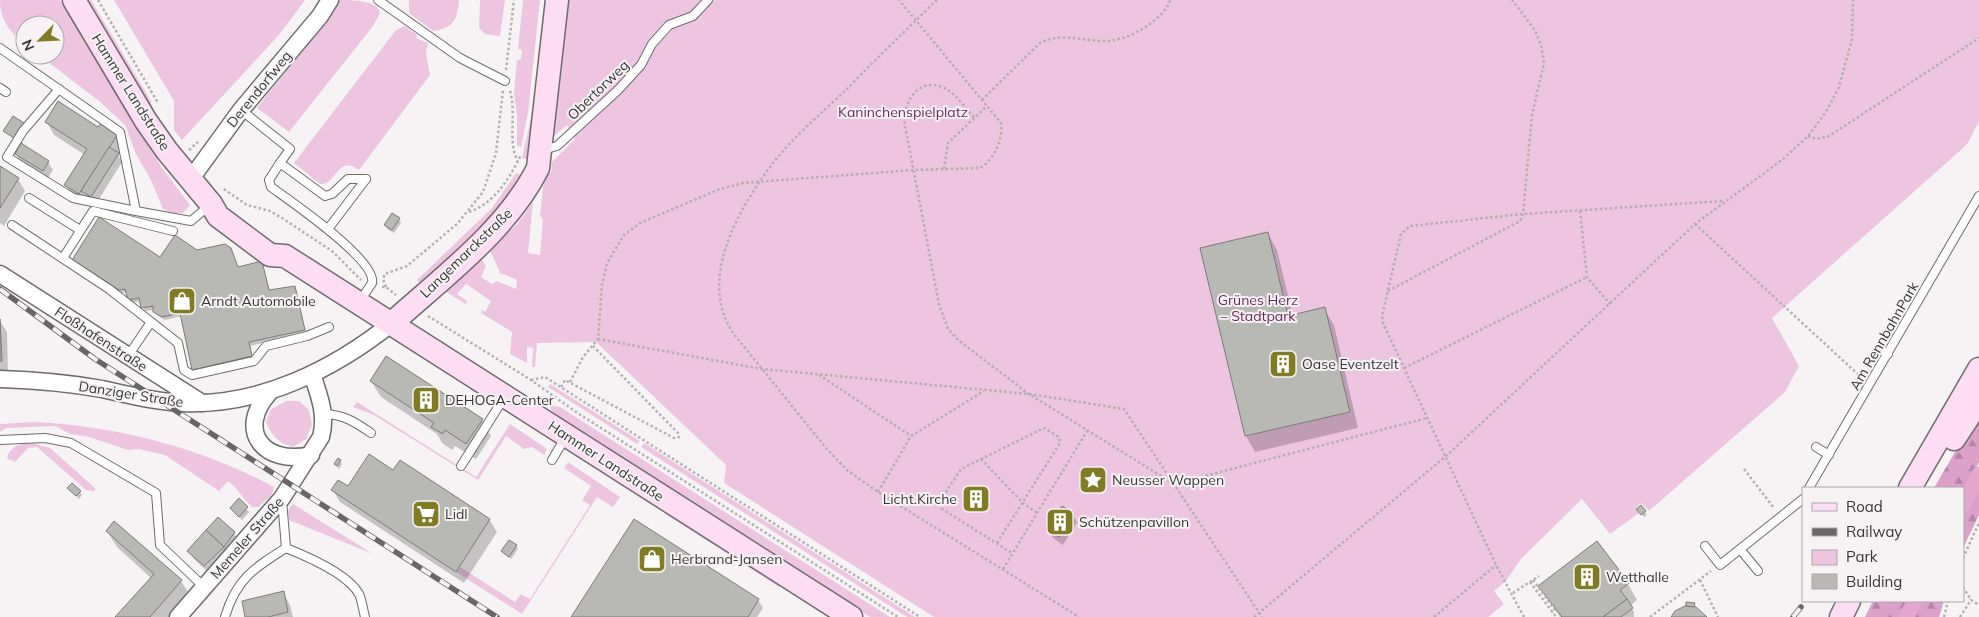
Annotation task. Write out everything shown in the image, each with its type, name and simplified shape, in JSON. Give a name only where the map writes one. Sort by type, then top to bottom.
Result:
[{"type":"main road","name":"Hammer Landstraße","points":[[74,0],[146,121],[190,180],[216,195],[218,216],[270,255],[285,256],[364,295],[392,323],[850,617]]},
{"type":"main road","name":"Langemarckstraße","points":[[392,323],[511,212],[527,190],[530,157],[557,0]]},
{"type":"main road","points":[[1911,487],[1979,368]]},
{"type":"main road","points":[[1926,487],[1979,391]]},
{"type":"main road","points":[[1941,459],[1979,402]]},
{"type":"main road","points":[[1841,617],[1848,602]]},
{"type":"main road","points":[[1857,617],[1864,602]]},
{"type":"street","name":"Derendorfweg","points":[[190,180],[241,110],[320,16],[330,0]]},
{"type":"street","name":"Floßhafenstraße","points":[[0,274],[202,403]]},
{"type":"street","name":"Danziger Straße","points":[[0,380],[62,383],[160,401],[224,402],[269,392],[312,374],[350,353],[392,323]]},
{"type":"street","name":"Memeler Straße","points":[[178,617],[282,498],[321,437],[324,414],[312,374]]},
{"type":"street","points":[[269,392],[263,400],[255,421],[259,442],[276,456],[286,458],[310,455]]},
{"type":"lane","points":[[378,0],[460,58],[505,81]]},
{"type":"lane","name":"Obertorweg","points":[[530,157],[557,146],[618,90],[641,65],[652,44],[669,25],[692,16],[708,0]]},
{"type":"lane","points":[[0,48],[120,132],[136,211]]},
{"type":"lane","points":[[59,89],[23,131],[7,157],[73,198],[136,211],[191,221],[216,195]]},
{"type":"lane","points":[[241,110],[290,150],[269,180],[269,185],[328,228],[371,274],[373,279],[364,295]]},
{"type":"lane","points":[[280,163],[325,196],[332,194],[348,179],[366,179],[328,228]]},
{"type":"lane","name":"Am RennbahnPark","points":[[1810,487],[1979,196]]},
{"type":"lane","points":[[29,198],[80,230]]},
{"type":"lane","points":[[62,258],[93,211],[173,231]]},
{"type":"lane","points":[[12,225],[109,289],[178,343],[184,370],[192,375],[254,361],[266,346],[307,336],[329,327]]},
{"type":"lane","points":[[128,356],[151,322]]},
{"type":"lane","points":[[1879,348],[1888,354]]},
{"type":"lane","points":[[461,466],[505,396]]},
{"type":"lane","points":[[324,414],[337,414],[349,418],[371,433]]},
{"type":"lane","points":[[552,460],[566,436]]},
{"type":"lane","points":[[0,440],[45,438],[71,444],[156,493],[160,545],[204,587]]},
{"type":"lane","points":[[1816,447],[1829,455]]},
{"type":"lane","points":[[282,498],[286,548]]},
{"type":"lane","points":[[1705,546],[1720,565],[1802,500]]},
{"type":"lane","points":[[225,617],[230,597],[252,569],[286,548]]},
{"type":"lane","points":[[286,548],[310,557],[339,575],[359,594],[365,617]]},
{"type":"lane","points":[[1740,549],[1758,571]]},
{"type":"path","points":[[514,0],[505,81],[492,166],[483,192],[457,224],[407,266],[385,274],[383,279],[386,287],[412,306],[531,380],[578,414],[898,617]]},
{"type":"path","points":[[570,382],[583,357],[598,338],[602,285],[607,263],[624,235],[640,223],[720,189],[761,180],[913,170],[980,168],[989,162],[1002,130],[1001,123],[899,0]]},
{"type":"path","points":[[937,0],[774,162],[761,180],[749,198],[728,245],[720,271],[718,287],[720,302],[729,326],[826,448],[848,471],[878,492],[1079,617]]},
{"type":"path","points":[[982,100],[1040,43],[1047,39],[1057,37],[1106,41],[1118,40],[1150,24],[1162,14],[1170,0]]},
{"type":"path","points":[[1388,291],[1520,221],[1523,214],[1532,116],[1544,63],[1541,45],[1535,30],[1512,0]]},
{"type":"path","points":[[1254,617],[1446,457],[1695,224],[1782,160],[1808,136],[1826,112],[1838,87],[1852,39],[1853,0]]},
{"type":"path","points":[[1808,136],[1816,138],[1829,136],[1979,38]]},
{"type":"path","points":[[467,212],[479,208],[495,196],[530,157],[512,151],[513,108],[511,95],[505,81]]},
{"type":"path","points":[[974,117],[943,87],[932,85],[920,88],[910,96],[904,106],[904,120],[939,304],[948,329],[958,340],[1029,394],[1174,484],[1427,418]]},
{"type":"path","points":[[944,169],[948,143],[987,106]]},
{"type":"path","points":[[216,195],[270,211],[282,218],[332,252],[352,274],[364,295],[386,287]]},
{"type":"path","points":[[1524,617],[1496,565],[1383,323],[1382,316],[1401,234],[1410,226],[1523,214],[1724,201]]},
{"type":"path","points":[[1580,211],[1587,277],[1610,304]]},
{"type":"path","points":[[1695,224],[1870,385]]},
{"type":"path","points":[[1404,368],[1587,277]]},
{"type":"path","points":[[598,338],[762,369],[1029,394],[1124,409],[1262,617]]},
{"type":"path","points":[[561,387],[565,380],[570,382],[674,438],[679,437],[678,433],[593,346]]},
{"type":"path","points":[[818,374],[911,436]]},
{"type":"path","points":[[531,380],[545,377],[920,617]]},
{"type":"path","points":[[878,492],[911,436],[986,390]]},
{"type":"path","points":[[997,543],[1059,446],[1059,437],[1042,428],[958,472],[939,504],[942,509],[1012,553]]},
{"type":"path","points":[[1003,569],[1087,431]]},
{"type":"path","points":[[981,459],[1023,503],[1037,513]]},
{"type":"path","points":[[1744,469],[1781,517]]},
{"type":"path","points":[[1964,556],[1979,523]]},
{"type":"path","points":[[1434,617],[1496,565]]},
{"type":"path","points":[[1650,617],[1720,565]]},
{"type":"path","points":[[1512,594],[1539,576]]},
{"type":"path","points":[[1700,580],[1718,617]]},
{"type":"path","points":[[1532,581],[1555,610],[1552,612],[1556,617]]},
{"type":"path","points":[[1964,589],[1971,600],[1979,605]]},
{"type":"path","points":[[1960,617],[1971,600]]},
{"type":"path","points":[[1944,617],[1948,602]]},
{"type":"green space","points":[[0,0],[60,0],[162,168],[190,205],[183,213],[173,213],[163,209],[151,180],[136,154],[125,125],[99,101],[52,65],[65,65],[65,15],[15,15],[15,35],[7,25],[0,7]]},
{"type":"green space","points":[[84,0],[91,0],[151,101],[152,114]]},
{"type":"green space","points":[[114,0],[305,0],[279,35],[182,140],[174,130],[174,101]]},
{"type":"green space","points":[[338,0],[370,3],[375,5],[380,13],[373,26],[289,132],[257,108],[323,24]]},
{"type":"green space","points":[[409,0],[459,0],[453,22],[446,28],[433,31],[409,13]]},
{"type":"green space","points":[[480,0],[505,0],[500,36],[485,34],[479,28]]},
{"type":"green space","points":[[523,0],[540,0],[528,113],[521,147],[517,146],[517,116],[514,92],[517,60],[521,59],[522,50],[518,49]]},
{"type":"green space","points":[[545,0],[549,0],[531,149],[527,159],[522,158],[533,109]]},
{"type":"green space","name":"Grünes Herz – Stadtpark","points":[[566,0],[1979,0],[1979,121],[1968,143],[1962,149],[1772,318],[1799,366],[1785,392],[1649,511],[1641,503],[1635,508],[1639,513],[1610,534],[1582,499],[1521,559],[1506,581],[1494,591],[1504,604],[1488,617],[934,617],[724,483],[726,465],[596,342],[537,343],[535,367],[532,367],[533,348],[527,347],[527,363],[510,354],[512,332],[481,313],[482,310],[485,312],[491,301],[466,284],[457,294],[467,301],[466,304],[446,292],[479,260],[482,260],[486,266],[481,277],[492,284],[497,281],[516,289],[517,280],[500,273],[490,250],[518,223],[533,202],[528,253],[540,255],[543,219],[540,216],[544,180],[547,174],[551,173],[552,162],[575,139],[567,125],[552,138]]},
{"type":"green space","points":[[405,26],[418,36],[416,38],[428,43],[426,53],[430,75],[359,170],[352,166],[346,166],[341,168],[326,183],[320,184],[294,163],[396,30]]},
{"type":"green space","points":[[516,173],[521,175],[512,191],[489,220],[421,283],[417,280],[492,208]]},
{"type":"green space","points":[[550,384],[640,441],[637,444],[548,387]]},
{"type":"green space","points":[[286,401],[299,401],[309,410],[312,425],[306,439],[293,447],[276,438],[266,422],[270,410]]},
{"type":"green space","points":[[357,402],[476,477],[510,424],[547,449],[544,455],[532,447],[524,449],[506,436],[478,480],[374,415],[353,407]]},
{"type":"green space","points":[[549,405],[560,407],[890,617],[870,617],[554,415]]},
{"type":"green space","points":[[1979,411],[1979,462],[1964,493],[1964,487],[1935,487]]},
{"type":"green space","points":[[33,422],[96,428],[157,441],[217,461],[274,487],[271,496],[258,507],[252,507],[228,481],[219,491],[165,455],[138,449],[128,450],[89,437],[70,434],[55,426],[6,428],[0,432],[0,424]]},
{"type":"green space","points":[[32,443],[50,448],[95,488],[95,491],[86,490],[37,447],[28,448],[15,462],[8,459],[9,452],[14,447]]},
{"type":"green space","points":[[644,443],[915,617],[907,617],[641,447]]},
{"type":"green space","points":[[568,462],[620,497],[613,507],[597,497],[522,614],[456,572],[460,567],[515,602],[521,594],[530,599],[590,505],[582,500],[591,486],[564,468]]},
{"type":"green space","points":[[1979,484],[1979,515],[1964,546],[1964,514]]},
{"type":"green space","points":[[293,504],[373,554],[289,520],[288,512]]},
{"type":"green space","points":[[665,511],[780,585],[779,587],[664,513]]},
{"type":"green space","points":[[1872,602],[1910,602],[1902,617],[1865,617]]},
{"type":"green space","points":[[1920,602],[1944,602],[1939,617],[1912,617]]},
{"type":"building","points":[[58,101],[98,127],[101,123],[118,134],[79,194],[64,185],[87,149],[45,122]]},
{"type":"building","points":[[13,116],[24,123],[14,138],[3,131]]},
{"type":"building","points":[[21,143],[49,161],[43,171],[15,154]]},
{"type":"building","points":[[109,147],[119,153],[91,197],[81,191]]},
{"type":"building","points":[[0,166],[19,178],[0,208]]},
{"type":"building","points":[[392,213],[400,218],[392,230],[384,225]]},
{"type":"building","points":[[99,217],[160,257],[175,235],[197,250],[225,244],[231,248],[238,267],[262,261],[269,290],[295,286],[305,330],[249,342],[252,356],[192,370],[180,313],[162,317],[153,312],[153,306],[141,308],[139,298],[128,300],[125,289],[119,290],[72,260]]},
{"type":"building","name":"Oase Eventzelt","points":[[1268,232],[1288,316],[1325,307],[1350,412],[1245,436],[1200,248]]},
{"type":"building","points":[[0,319],[2,361],[0,361]]},
{"type":"building","name":"DEHOGA-Center","points":[[386,356],[483,419],[466,444],[445,430],[443,434],[431,427],[434,423],[370,381]]},
{"type":"building","name":"Lidl","points":[[369,454],[393,470],[400,460],[490,519],[456,572],[331,490],[338,480],[348,486]]},
{"type":"building","points":[[338,458],[341,460],[337,466],[334,464]]},
{"type":"building","points":[[72,483],[81,491],[76,496],[67,488]]},
{"type":"building","name":"Licht.Kirche","points":[[986,492],[988,504],[965,507],[963,495]]},
{"type":"building","points":[[239,498],[248,507],[239,517],[230,508]]},
{"type":"building","points":[[1641,505],[1646,511],[1641,515],[1636,509]]},
{"type":"building","name":"Schützenpavillon","points":[[1062,506],[1073,513],[1059,537],[1047,530]]},
{"type":"building","points":[[218,517],[235,532],[224,547],[206,530]]},
{"type":"building","name":"Herbrand-Jansen","points":[[634,519],[759,599],[748,617],[571,617]]},
{"type":"building","points":[[114,521],[182,580],[150,617],[115,617],[154,574],[106,531]]},
{"type":"building","points":[[206,530],[224,547],[204,566],[187,551]]},
{"type":"building","points":[[509,540],[517,545],[509,557],[501,551]]},
{"type":"building","name":"Wetthalle","points":[[1597,541],[1629,583],[1620,590],[1627,599],[1603,617],[1562,617],[1538,586]]},
{"type":"building","points":[[284,591],[288,612],[268,617],[245,617],[242,601]]},
{"type":"building","points":[[1627,599],[1633,608],[1621,617],[1603,617]]},
{"type":"building","points":[[1686,602],[1695,603],[1694,607],[1686,606]]},
{"type":"building","points":[[1685,606],[1696,607],[1707,617],[1671,617],[1675,611]]},
{"type":"waterway","points":[[1964,504],[1979,474]]},
{"type":"waterway","points":[[1906,617],[1914,602]]},
{"type":"railway","points":[[0,289],[95,359],[497,617]]},
{"type":"railway","points":[[1793,617],[1801,607]]},
{"type":"place","name":"Arndt Automobile","points":[[182,301]]},
{"type":"place","name":"Oase Eventzelt","points":[[1283,364]]},
{"type":"place","name":"DEHOGA-Center","points":[[426,400]]},
{"type":"place","name":"Neusser Wappen","points":[[1093,480]]},
{"type":"place","name":"Licht.Kirche","points":[[976,499]]},
{"type":"place","name":"Lidl","points":[[426,514]]},
{"type":"place","name":"Schützenpavillon","points":[[1060,522]]},
{"type":"place","name":"Herbrand-Jansen","points":[[652,559]]},
{"type":"place","name":"Wetthalle","points":[[1587,577]]},
{"type":"park label","name":"Kaninchenspielplatz","points":[[903,112]]}]
